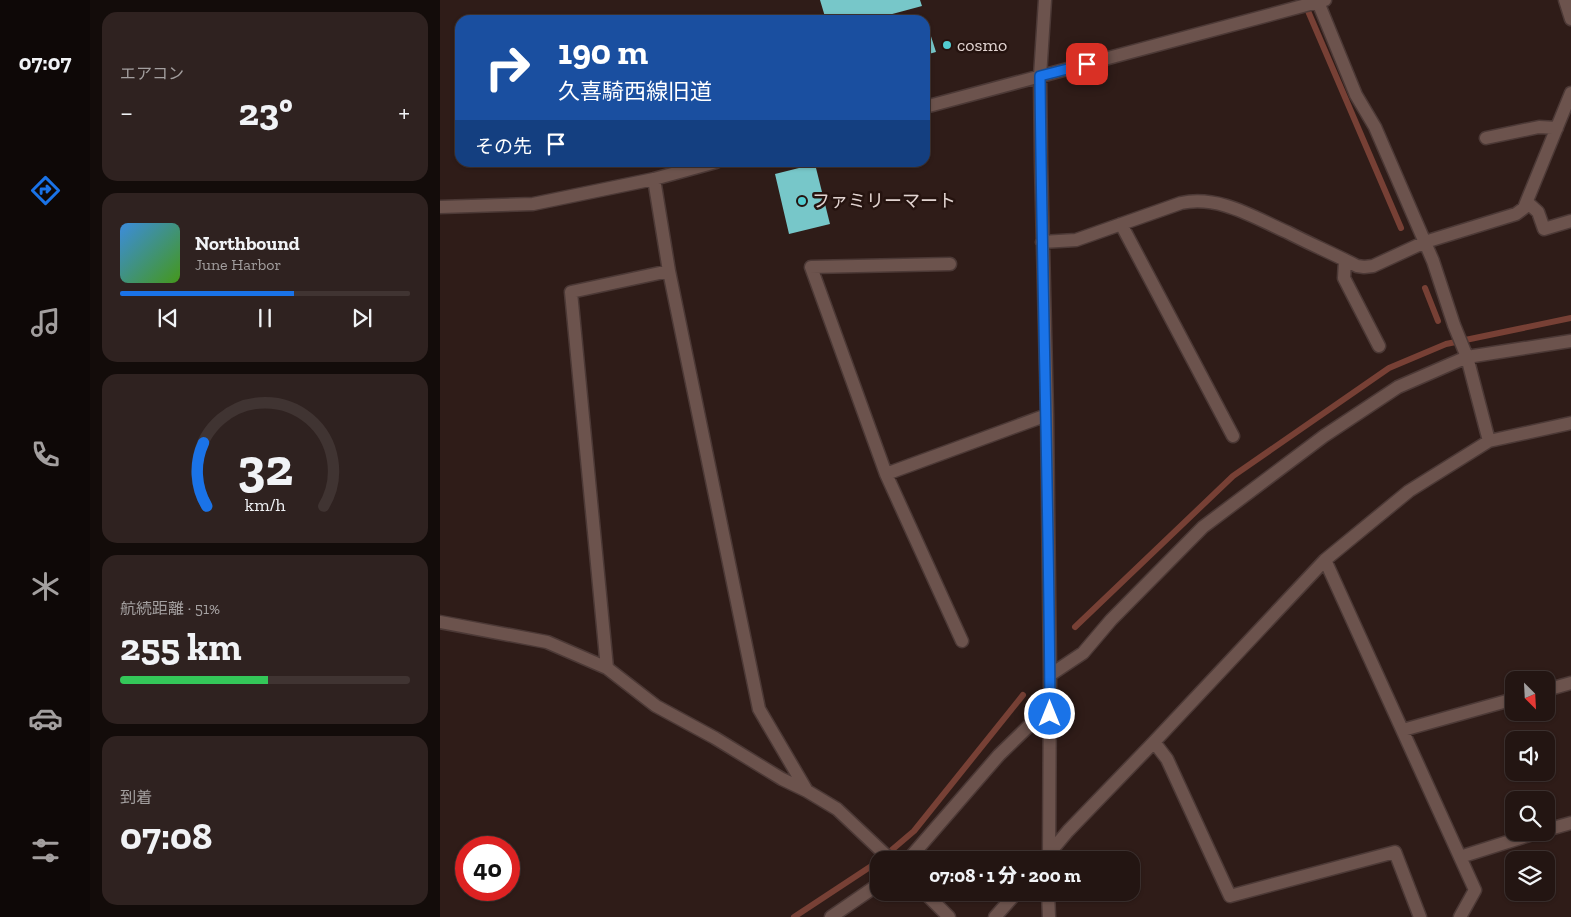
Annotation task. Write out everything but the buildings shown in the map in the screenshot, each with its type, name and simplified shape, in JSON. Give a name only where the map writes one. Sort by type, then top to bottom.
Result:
[{"type":"street","points":[[1045,0],[1040,76],[1050,675],[1047,851]]},
{"type":"street","points":[[1565,0],[1571,19]]},
{"type":"street","points":[[930,106],[1322,1],[1356,95],[1374,127],[1433,260],[1454,325],[1467,357],[1489,442]]},
{"type":"street","points":[[1042,242],[1076,240],[1194,200],[1237,209],[1345,260],[1364,268],[1372,266],[1425,242],[1516,214],[1524,208],[1571,93]]},
{"type":"street","points":[[1486,138],[1539,127],[1557,128]]},
{"type":"street","points":[[440,206],[533,204],[654,179],[698,167]]},
{"type":"street","points":[[654,179],[669,271],[759,709],[807,791]]},
{"type":"street","points":[[1527,202],[1538,212],[1544,229],[1571,221]]},
{"type":"street","points":[[1122,224],[1233,436]]},
{"type":"street","points":[[1345,260],[1344,278],[1379,346]]},
{"type":"street","points":[[950,264],[811,267],[886,474],[962,641]]},
{"type":"street","points":[[607,668],[571,292],[669,271]]},
{"type":"street","points":[[1050,675],[1083,653],[1111,620],[1203,527],[1324,436],[1398,387],[1467,357],[1571,341]]},
{"type":"street","points":[[886,474],[1047,415]]},
{"type":"street","points":[[1052,851],[1068,831],[1325,560],[1410,491],[1489,442],[1571,422]]},
{"type":"street","points":[[1325,560],[1475,890],[1460,917]]},
{"type":"street","points":[[440,622],[547,642],[607,668],[656,706],[716,738],[837,810],[881,851]]},
{"type":"street","points":[[1555,687],[1571,683]]},
{"type":"street","points":[[1403,730],[1505,702]]},
{"type":"street","points":[[916,851],[999,755],[1035,720],[1050,714]]},
{"type":"street","points":[[1154,742],[1168,759],[1230,896],[1395,852],[1420,917]]},
{"type":"street","points":[[1555,827],[1571,823]]},
{"type":"street","points":[[1460,857],[1511,841]]},
{"type":"street","points":[[831,917],[870,890]]},
{"type":"street","points":[[933,901],[949,917]]},
{"type":"street","points":[[995,917],[1009,901]]},
{"type":"street","points":[[1048,901],[1049,917]]},
{"type":"waterway","points":[[1305,4],[1401,228]]},
{"type":"waterway","points":[[1425,288],[1438,321]]},
{"type":"waterway","points":[[1075,627],[1233,476],[1389,368],[1446,344],[1571,318]]},
{"type":"waterway","points":[[891,851],[914,831],[1023,695]]},
{"type":"waterway","points":[[794,917],[870,867]]},
{"type":"place","name":"cosmo","points":[[947,45]]},
{"type":"place","name":"ファミリーマート","points":[[802,201]]},
{"type":"route","points":[[1050,714],[1047,415],[1040,76],[1087,64]]}]
